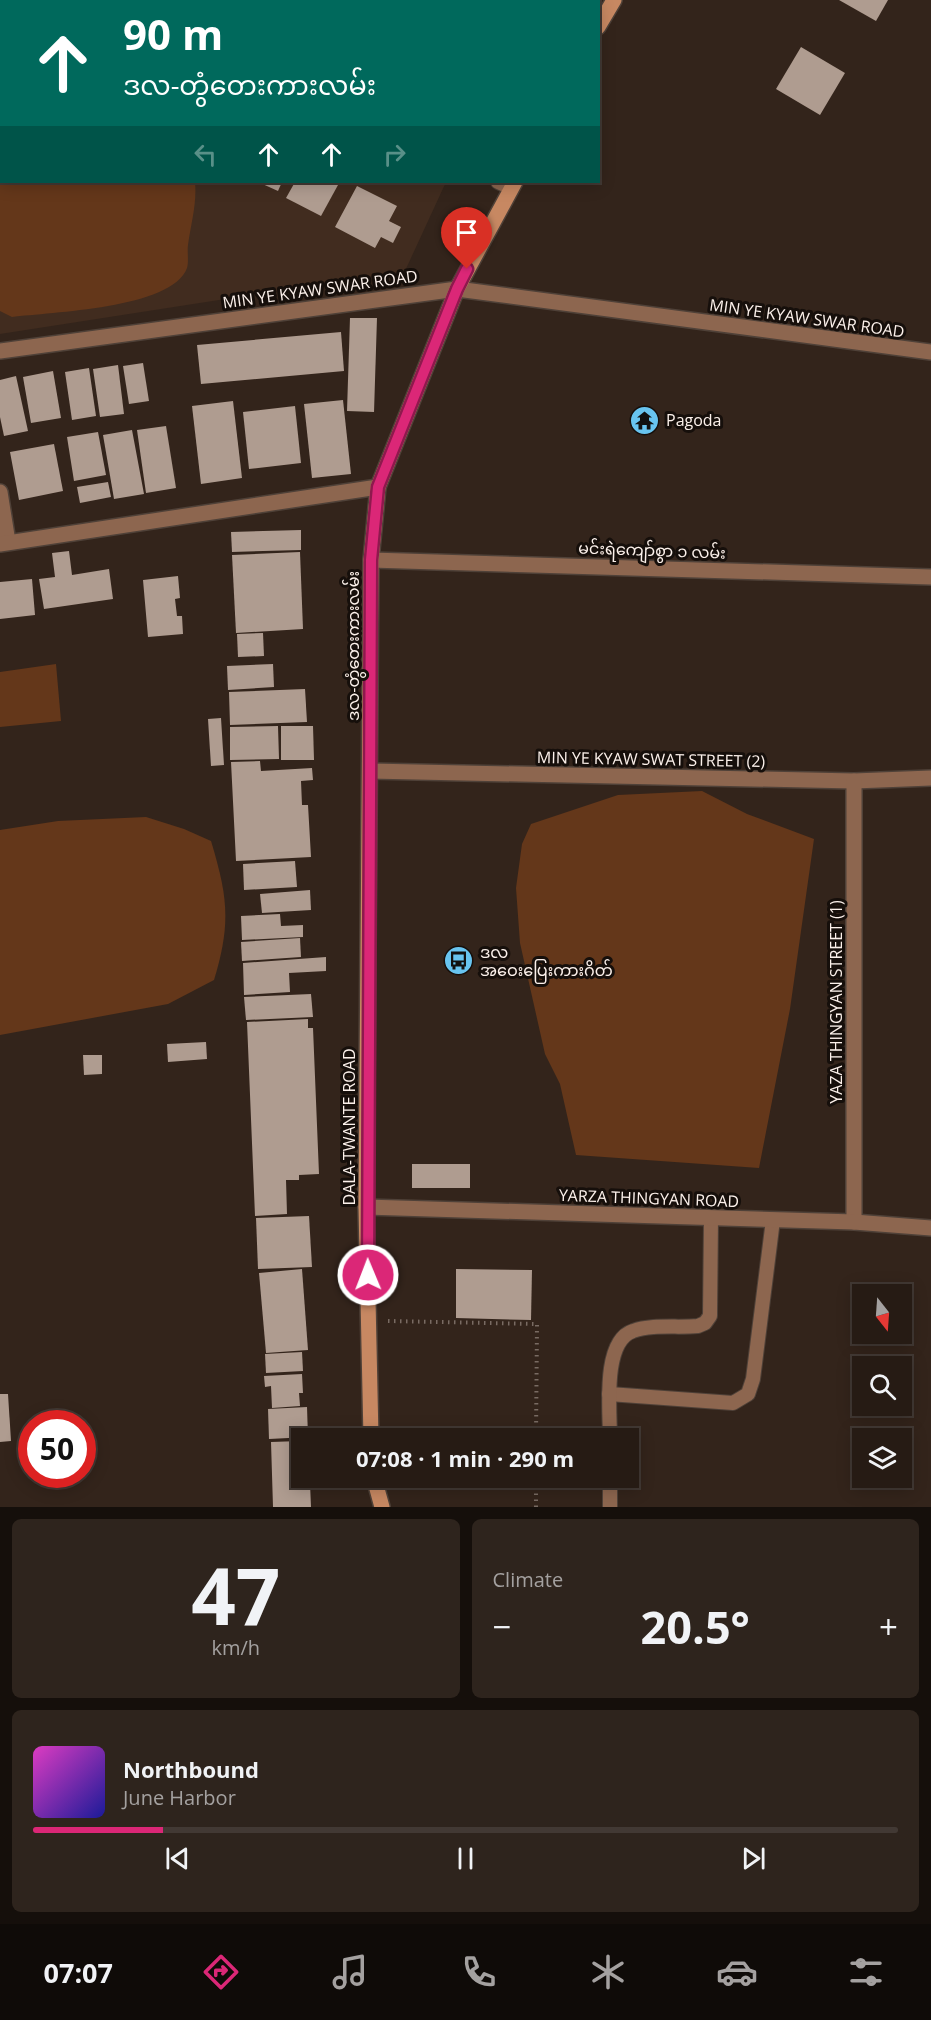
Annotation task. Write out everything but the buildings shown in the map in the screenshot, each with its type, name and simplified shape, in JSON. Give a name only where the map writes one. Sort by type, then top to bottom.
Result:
[{"type":"main road","points":[[600,24],[614,0]]},
{"type":"main road","name":"ဒလ-တွံတေးကားလမ်း","points":[[368,960],[371,560],[378,487],[457,289],[508,184]]},
{"type":"main road","name":"DALA-TWANTE ROAD","points":[[368,960],[366,1207],[371,1428]]},
{"type":"main road","points":[[377,1488],[382,1507]]},
{"type":"street","name":"MIN YE KYAW SWAR ROAD","points":[[0,351],[457,289],[931,352]]},
{"type":"street","points":[[0,492],[4,543],[378,487]]},
{"type":"street","name":"မင်းရဲကျော်စွာ ၁ လမ်း","points":[[371,560],[931,577]]},
{"type":"street","name":"MIN YE KYAW SWAT STREET (2)","points":[[370,771],[854,781],[931,778]]},
{"type":"street","name":"YAZA THINGYAN STREET (1)","points":[[854,781],[854,1222]]},
{"type":"street","name":"YARZA THINGYAN ROAD","points":[[366,1207],[854,1222],[931,1228]]},
{"type":"lane","points":[[610,1428],[609,1394],[613,1352],[627,1333],[643,1328],[698,1326],[710,1317],[711,1218]]},
{"type":"lane","points":[[609,1394],[733,1403],[748,1394],[753,1379],[773,1220]]},
{"type":"lane","points":[[610,1488],[610,1507]]},
{"type":"path","points":[[369,1321],[537,1324],[536,1428]]},
{"type":"path","points":[[536,1488],[536,1507]]},
{"type":"shaded area","points":[[0,183],[446,183],[405,271],[0,334]]},
{"type":"shaded area","points":[[0,183],[195,183],[188,265],[177,282],[159,292],[108,306],[12,317],[0,311]]},
{"type":"shaded area","points":[[56,664],[61,721],[0,727],[0,672]]},
{"type":"shaded area","points":[[702,791],[747,814],[814,839],[790,1009],[759,1168],[576,1155],[560,1084],[545,1054],[520,943],[516,888],[522,844],[531,824],[618,795]]},
{"type":"shaded area","points":[[146,817],[184,829],[211,841],[221,878],[225,910],[223,943],[214,980],[168,1004],[0,1035],[0,830],[58,821]]},
{"type":"place","name":"Pagoda","points":[[645,420]]},
{"type":"place","name":"ဒလ အဝေးပြေးကားဂိတ်","points":[[459,961]]},
{"type":"route","points":[[368,1275],[366,1207],[371,560],[378,487],[467,269]]}]
